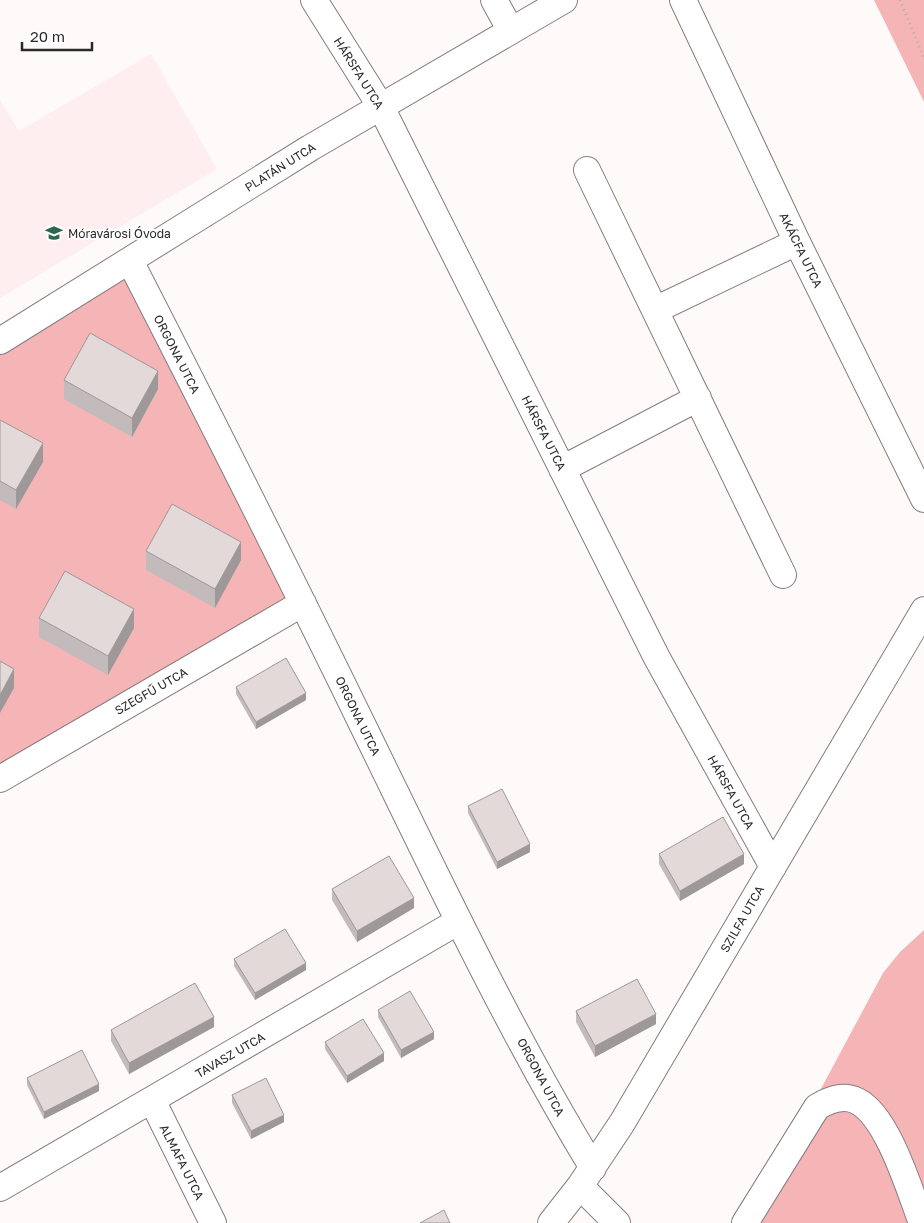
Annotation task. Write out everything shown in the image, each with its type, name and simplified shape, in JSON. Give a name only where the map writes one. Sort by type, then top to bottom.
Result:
[{"type":"street","name":"HÁRSFA UTCA","points":[[314,0],[381,107],[657,658],[773,867]]},
{"type":"street","points":[[494,0],[511,31]]},
{"type":"street","name":"PLATÁN UTCA","points":[[0,341],[310,148],[564,0]]},
{"type":"street","name":"AKÁCFA UTCA","points":[[683,0],[797,242],[924,498]]},
{"type":"street","points":[[587,170],[783,575]]},
{"type":"street","points":[[655,310],[797,242]]},
{"type":"street","name":"ORGONA UTCA","points":[[130,261],[303,603],[459,921],[560,1113],[586,1177],[617,1223]]},
{"type":"street","points":[[562,469],[698,398]]},
{"type":"street","name":"SZEGFŰ UTCA","points":[[0,778],[303,603]]},
{"type":"street","name":"SZILFA UTCA","points":[[551,1223],[586,1177],[622,1123],[924,610]]},
{"type":"street","name":"TAVASZ UTCA","points":[[0,1188],[459,921]]},
{"type":"street","points":[[745,1223],[816,1107],[829,1100],[844,1098],[856,1101],[868,1108],[880,1125],[896,1154],[922,1223]]},
{"type":"street","name":"ALMAFA UTCA","points":[[152,1100],[213,1223]]},
{"type":"path","points":[[900,0],[924,58]]},
{"type":"shaded area","points":[[874,0],[924,0],[924,102]]},
{"type":"shaded area","name":"Móravárosi Óvoda","points":[[151,54],[217,169],[0,298],[0,100],[19,131]]},
{"type":"shaded area","points":[[130,261],[303,603],[0,778],[0,341]]},
{"type":"shaded area","points":[[924,930],[924,1223],[749,1223],[883,973],[900,952]]},
{"type":"building","points":[[90,333],[158,371],[132,418],[64,380]]},
{"type":"building","points":[[0,420],[43,443],[16,490],[0,481]]},
{"type":"building","points":[[172,504],[241,542],[215,589],[146,551]]},
{"type":"building","points":[[65,571],[134,609],[108,656],[39,618]]},
{"type":"building","points":[[286,658],[306,693],[256,722],[236,687]]},
{"type":"building","points":[[0,661],[14,669],[0,695]]},
{"type":"building","points":[[502,789],[530,844],[497,862],[468,806]]},
{"type":"building","points":[[723,817],[744,854],[680,891],[659,854]]},
{"type":"building","points":[[389,856],[414,898],[357,931],[332,889]]},
{"type":"building","points":[[285,929],[306,963],[255,993],[234,959]]},
{"type":"building","points":[[637,979],[656,1014],[595,1046],[576,1011]]},
{"type":"building","points":[[195,983],[214,1017],[129,1063],[111,1030]]},
{"type":"building","points":[[410,991],[434,1032],[401,1050],[378,1010]]},
{"type":"building","points":[[363,1019],[384,1053],[347,1076],[325,1042]]},
{"type":"building","points":[[82,1050],[99,1084],[44,1112],[27,1078]]},
{"type":"building","points":[[266,1078],[284,1115],[251,1131],[232,1095]]},
{"type":"building","points":[[444,1210],[450,1223],[420,1223]]},
{"type":"place","name":"Móravárosi Óvoda","points":[[54,233]]}]
